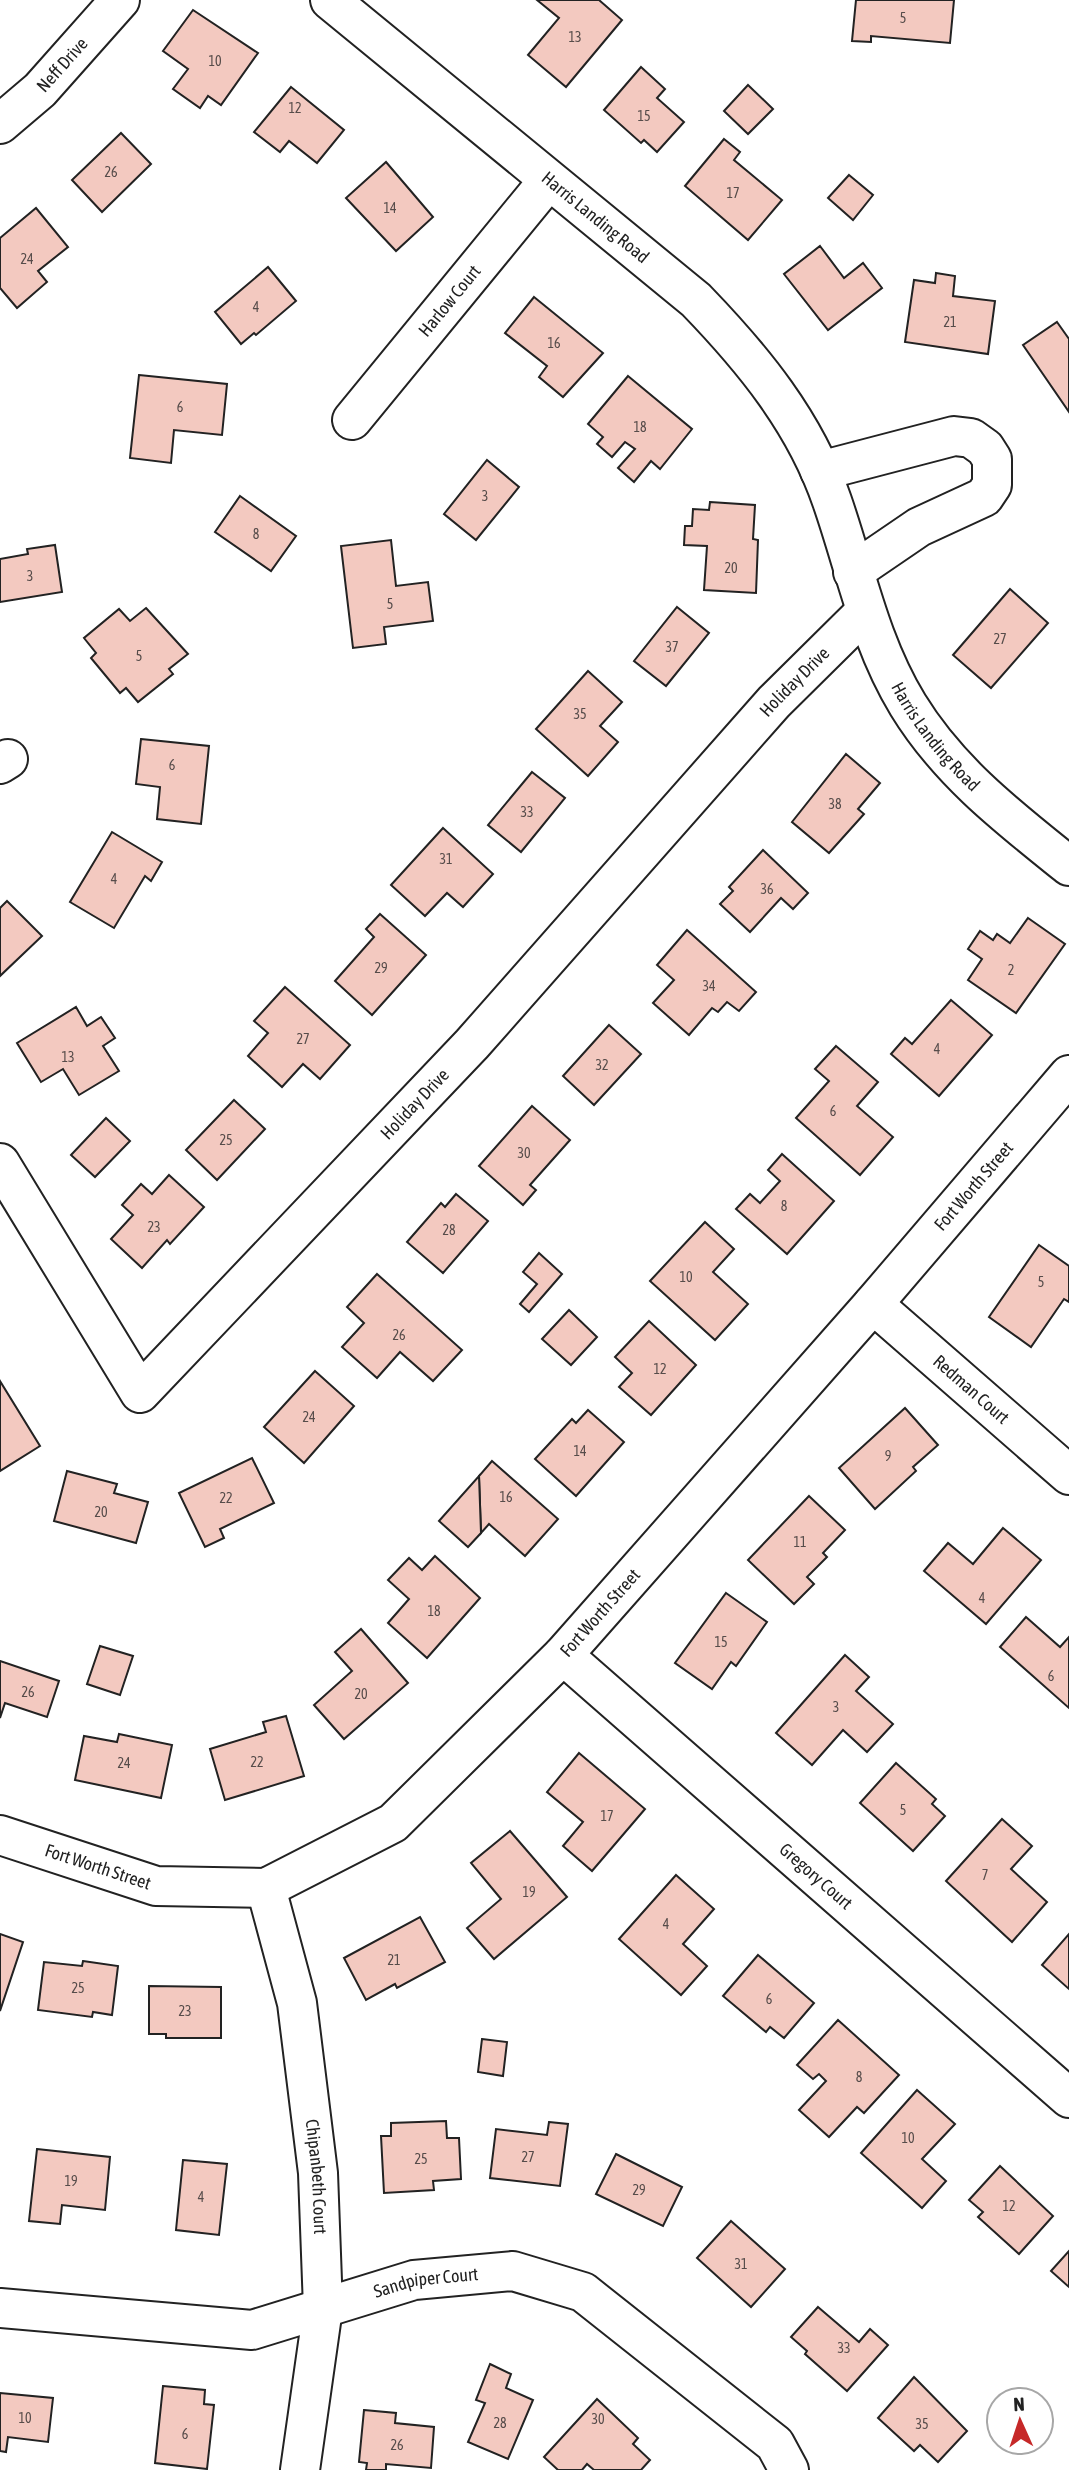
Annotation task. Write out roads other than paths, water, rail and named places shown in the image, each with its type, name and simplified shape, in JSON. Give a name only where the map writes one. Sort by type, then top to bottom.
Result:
[{"type":"street","name":"Neff Drive","points":[[0,124],[40,90],[120,0]]},
{"type":"street","name":"Harris Landing Road","points":[[330,0],[696,300],[743,349],[776,393],[820,471],[865,611],[884,660],[908,705],[940,752],[986,799],[1069,866]]},
{"type":"street","name":"Harlow Court","points":[[352,420],[548,181]]},
{"type":"street","points":[[820,471],[954,436],[971,438],[985,448],[992,459],[992,485],[984,497],[974,504],[919,527],[853,572]]},
{"type":"street","name":"Holiday Drive","points":[[0,1163],[140,1393],[472,1044],[774,702],[865,611]]},
{"type":"street","name":"Fort Worth Street","points":[[0,1835],[156,1886],[266,1888],[393,1823],[563,1655],[873,1304],[1069,1075]]},
{"type":"street","name":"Redman Court","points":[[873,1304],[1069,1475]]},
{"type":"street","name":"Gregory Court","points":[[563,1655],[1069,2098]]},
{"type":"street","name":"Chipanbeth Court","points":[[266,1888],[297,2003],[318,2173],[323,2308],[300,2470]]},
{"type":"street","name":"Sandpiper Court","points":[[0,2308],[252,2330],[414,2280],[513,2271],[583,2292],[775,2444],[789,2470]]}]
